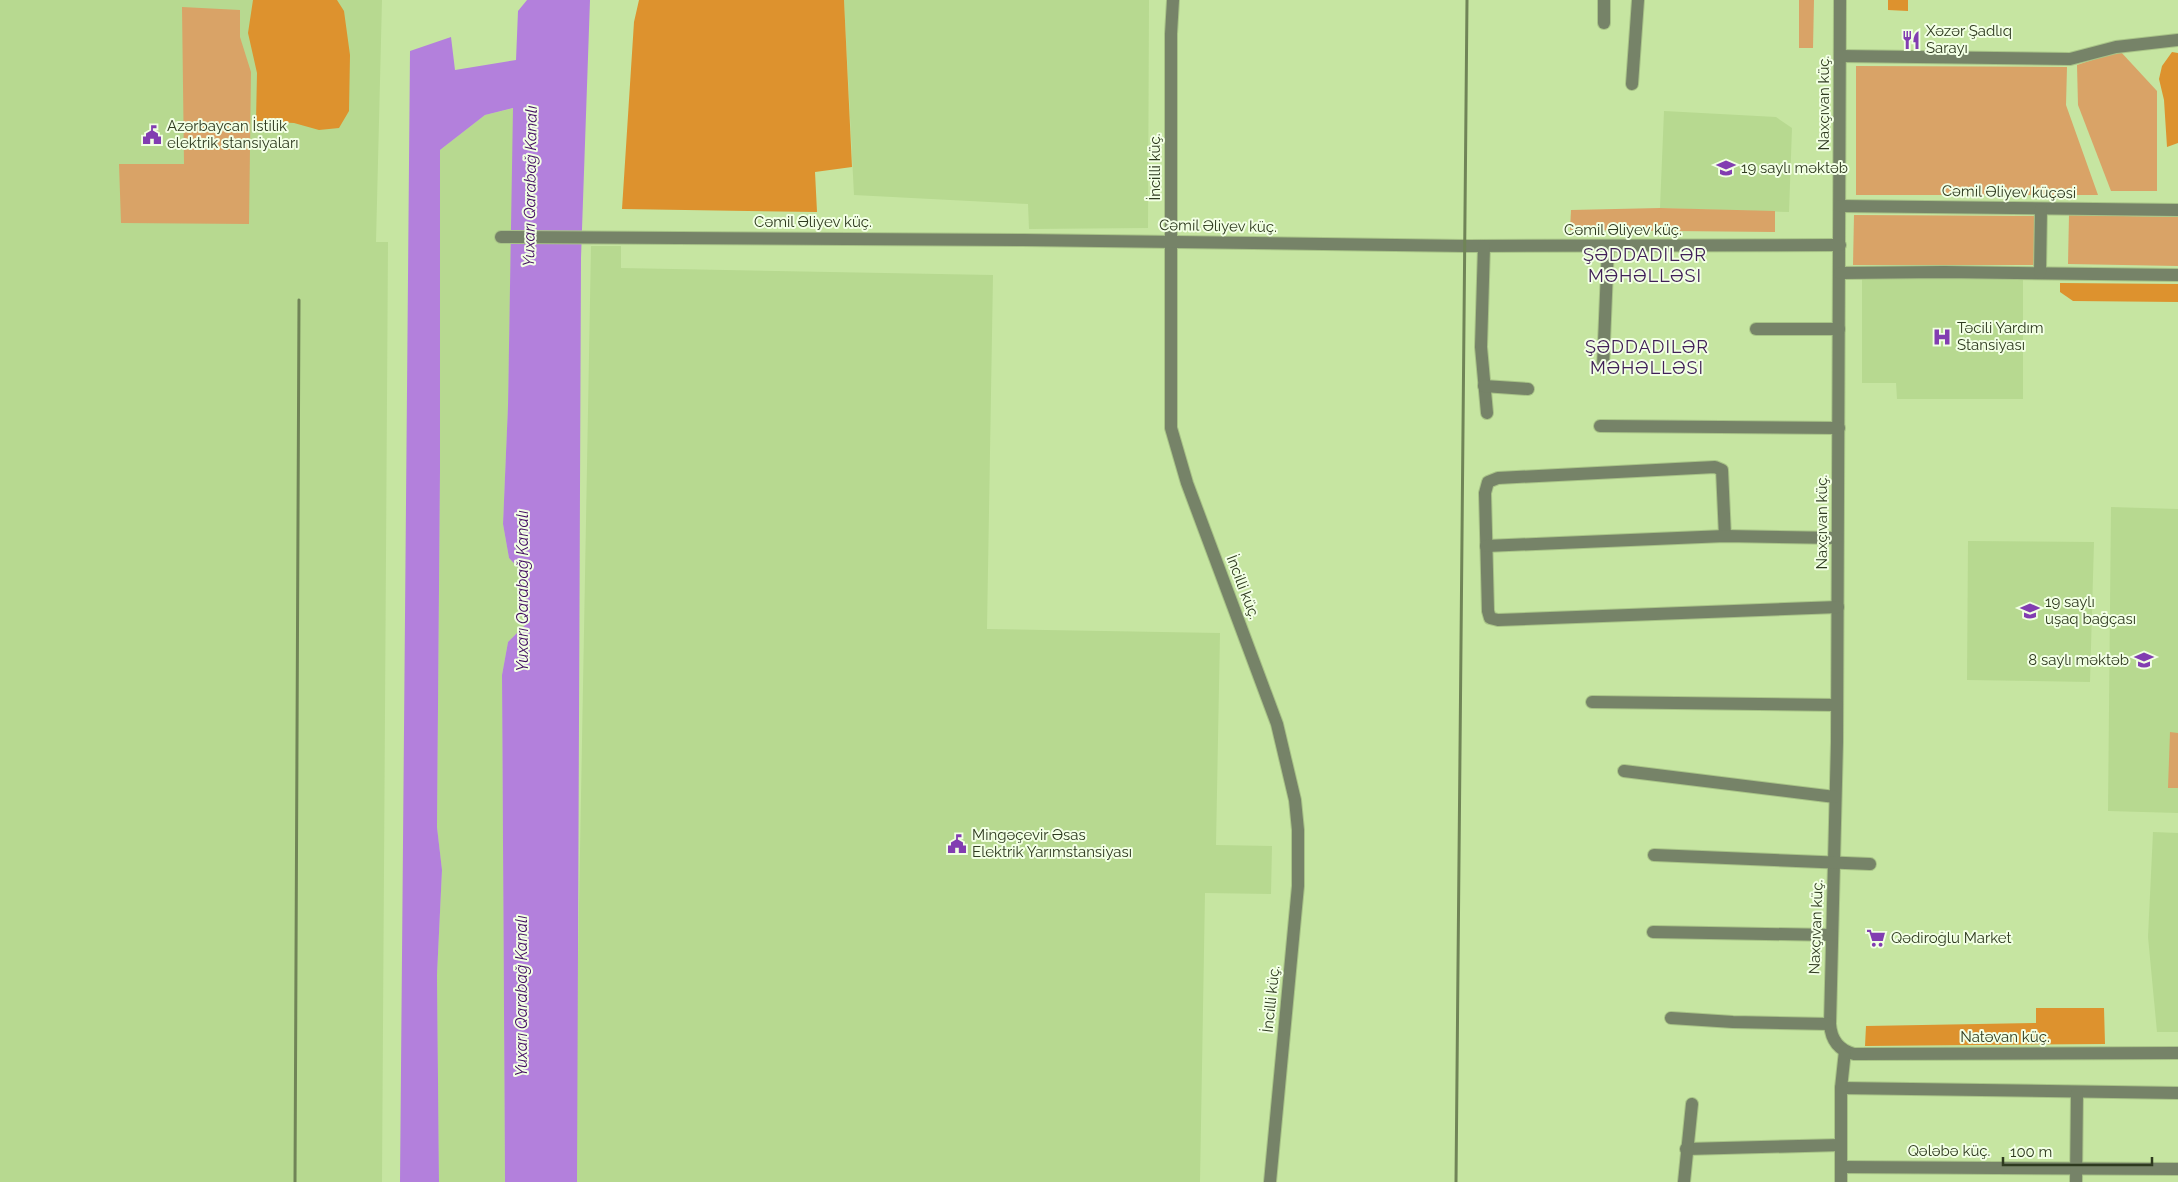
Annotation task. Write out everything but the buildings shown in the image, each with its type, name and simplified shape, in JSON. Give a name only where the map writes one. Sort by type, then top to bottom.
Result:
[{"type":"street","name":"İncilli küç.","points":[[1173,0],[1171,34],[1171,428],[1187,483],[1277,724],[1295,800],[1298,830],[1298,886],[1270,1182]]},
{"type":"street","points":[[1604,0],[1604,23]]},
{"type":"street","points":[[1632,84],[1638,0]]},
{"type":"street","name":"Naxçıvan küç.","points":[[1840,0],[1838,607],[1830,1024],[1831,1036],[1840,1047],[1841,1182]]},
{"type":"street","points":[[1840,56],[2070,59],[2116,47],[2178,40]]},
{"type":"street","name":"Cəmil Əliyev küçəsi","points":[[1840,206],[2178,210]]},
{"type":"street","points":[[2040,273],[2041,208]]},
{"type":"street","name":"Cəmil Əliyev küç.","points":[[500,237],[1484,246],[1840,246]]},
{"type":"street","points":[[1484,246],[1481,347],[1488,413]]},
{"type":"street","points":[[1603,367],[1608,246]]},
{"type":"street","points":[[1840,273],[2178,275]]},
{"type":"street","points":[[1756,329],[1840,329]]},
{"type":"street","points":[[1484,386],[1528,389]]},
{"type":"street","points":[[1600,426],[1839,428]]},
{"type":"street","points":[[1725,536],[1722,470],[1716,467],[1498,478],[1488,482],[1485,492],[1488,612],[1490,618],[1498,620],[1838,607]]},
{"type":"street","points":[[1486,546],[1725,536],[1837,538]]},
{"type":"street","points":[[1592,702],[1837,705]]},
{"type":"street","points":[[1624,771],[1835,797]]},
{"type":"street","points":[[1654,854],[1870,864]]},
{"type":"street","points":[[1653,932],[1832,935]]},
{"type":"street","points":[[1671,1018],[1733,1022],[1830,1024]]},
{"type":"street","name":"Natəvan küç.","points":[[1840,1047],[1877,1054],[2178,1053]]},
{"type":"street","points":[[1841,1088],[2178,1093]]},
{"type":"street","points":[[2076,1182],[2077,1093]]},
{"type":"street","points":[[1684,1182],[1692,1104]]},
{"type":"street","points":[[1686,1149],[1841,1145]]},
{"type":"street","name":"Qələbə küç.","points":[[1841,1167],[2178,1169]]},
{"type":"shaded area","name":"Azərbaycan İstilik elektrik stansiyaları","points":[[0,0],[382,0],[376,242],[388,242],[382,1182],[0,1182]]},
{"type":"shaded area","points":[[253,0],[337,0],[344,11],[350,55],[349,111],[339,128],[319,130],[294,123],[256,121],[257,73],[248,33]]},
{"type":"shaded area","points":[[639,0],[844,0],[852,167],[815,172],[817,212],[622,209],[634,22]]},
{"type":"shaded area","points":[[844,0],[1149,0],[1148,228],[1029,229],[1028,204],[854,195]]},
{"type":"shaded area","points":[[1799,0],[1814,0],[1813,48],[1799,48]]},
{"type":"shaded area","points":[[1888,0],[1908,0],[1908,11],[1888,10]]},
{"type":"shaded area","points":[[182,7],[240,10],[240,37],[251,72],[249,224],[121,223],[119,164],[184,164]]},
{"type":"shaded area","points":[[2120,51],[2157,91],[2157,191],[2111,191],[2078,105],[2077,65]]},
{"type":"shaded area","points":[[2172,52],[2178,53],[2178,143],[2167,147],[2164,100],[2159,79],[2162,66]]},
{"type":"shaded area","points":[[1856,66],[2067,67],[2066,105],[2098,195],[1856,195]]},
{"type":"shaded area","points":[[514,108],[508,405],[503,524],[509,558],[526,576],[525,625],[508,642],[502,675],[505,1182],[439,1182],[437,975],[442,870],[437,827],[440,150],[485,115]]},
{"type":"shaded area","name":"19 saylı məktəb","points":[[1664,111],[1776,117],[1792,128],[1789,212],[1660,208]]},
{"type":"shaded area","points":[[1660,208],[1775,211],[1775,232],[1570,230],[1571,210]]},
{"type":"shaded area","points":[[1854,215],[2034,216],[2034,265],[1853,265]]},
{"type":"shaded area","points":[[2069,215],[2178,217],[2178,266],[2068,264]]},
{"type":"shaded area","points":[[591,246],[621,246],[621,268],[993,275],[987,629],[1220,633],[1216,845],[1272,846],[1271,894],[1205,893],[1200,1182],[574,1182]]},
{"type":"shaded area","name":"Təcili Yardım Stansiyası","points":[[1862,278],[2023,279],[2023,399],[1897,399],[1896,383],[1862,383]]},
{"type":"shaded area","points":[[2060,283],[2178,284],[2178,302],[2073,301],[2060,292]]},
{"type":"shaded area","name":"8 saylı məktəb","points":[[2111,507],[2178,509],[2178,813],[2108,811]]},
{"type":"shaded area","name":"19 saylı uşaq bağçası","points":[[1968,541],[2094,542],[2090,682],[1967,680]]},
{"type":"shaded area","points":[[2170,732],[2178,733],[2178,788],[2168,788]]},
{"type":"shaded area","points":[[2153,832],[2178,833],[2178,1032],[2157,1032],[2148,937]]},
{"type":"shaded area","points":[[2036,1008],[2104,1008],[2105,1044],[1865,1046],[1866,1026],[2036,1023]]},
{"type":"water","name":"Yuxarı Qarabağ Kanalı","points":[[527,0],[590,0],[581,258],[577,1182],[505,1182],[502,675],[508,642],[525,625],[526,576],[509,558],[503,524],[508,405],[513,108],[485,115],[440,150],[437,827],[442,870],[437,975],[439,1182],[400,1182],[410,51],[451,37],[455,70],[516,60],[518,11]]},
{"type":"railway","points":[[1456,1182],[1467,0]]},
{"type":"railway","points":[[295,1182],[299,300]]},
{"type":"place","name":"Xəzər Şadlıq Sarayı","points":[[1911,40]]},
{"type":"place","name":"Azərbaycan İstilik elektrik stansiyaları","points":[[152,135]]},
{"type":"place","name":"19 saylı məktəb","points":[[1726,168]]},
{"type":"place","name":"Təcili Yardım Stansiyası","points":[[1942,337]]},
{"type":"place","name":"19 saylı uşaq bağçası","points":[[2030,611]]},
{"type":"place","name":"8 saylı məktəb","points":[[2144,660]]},
{"type":"place","name":"Mingəçevir Əsas Elektrik Yarımstansiyası","points":[[957,844]]},
{"type":"place","name":"Qədiroğlu Market","points":[[1876,938]]},
{"type":"district","name":"ŞƏDDADILƏR MƏHƏLLƏSI","points":[[1645,264]]},
{"type":"district","name":"ŞƏDDADILƏR MƏHƏLLƏSI","points":[[1647,356]]}]
